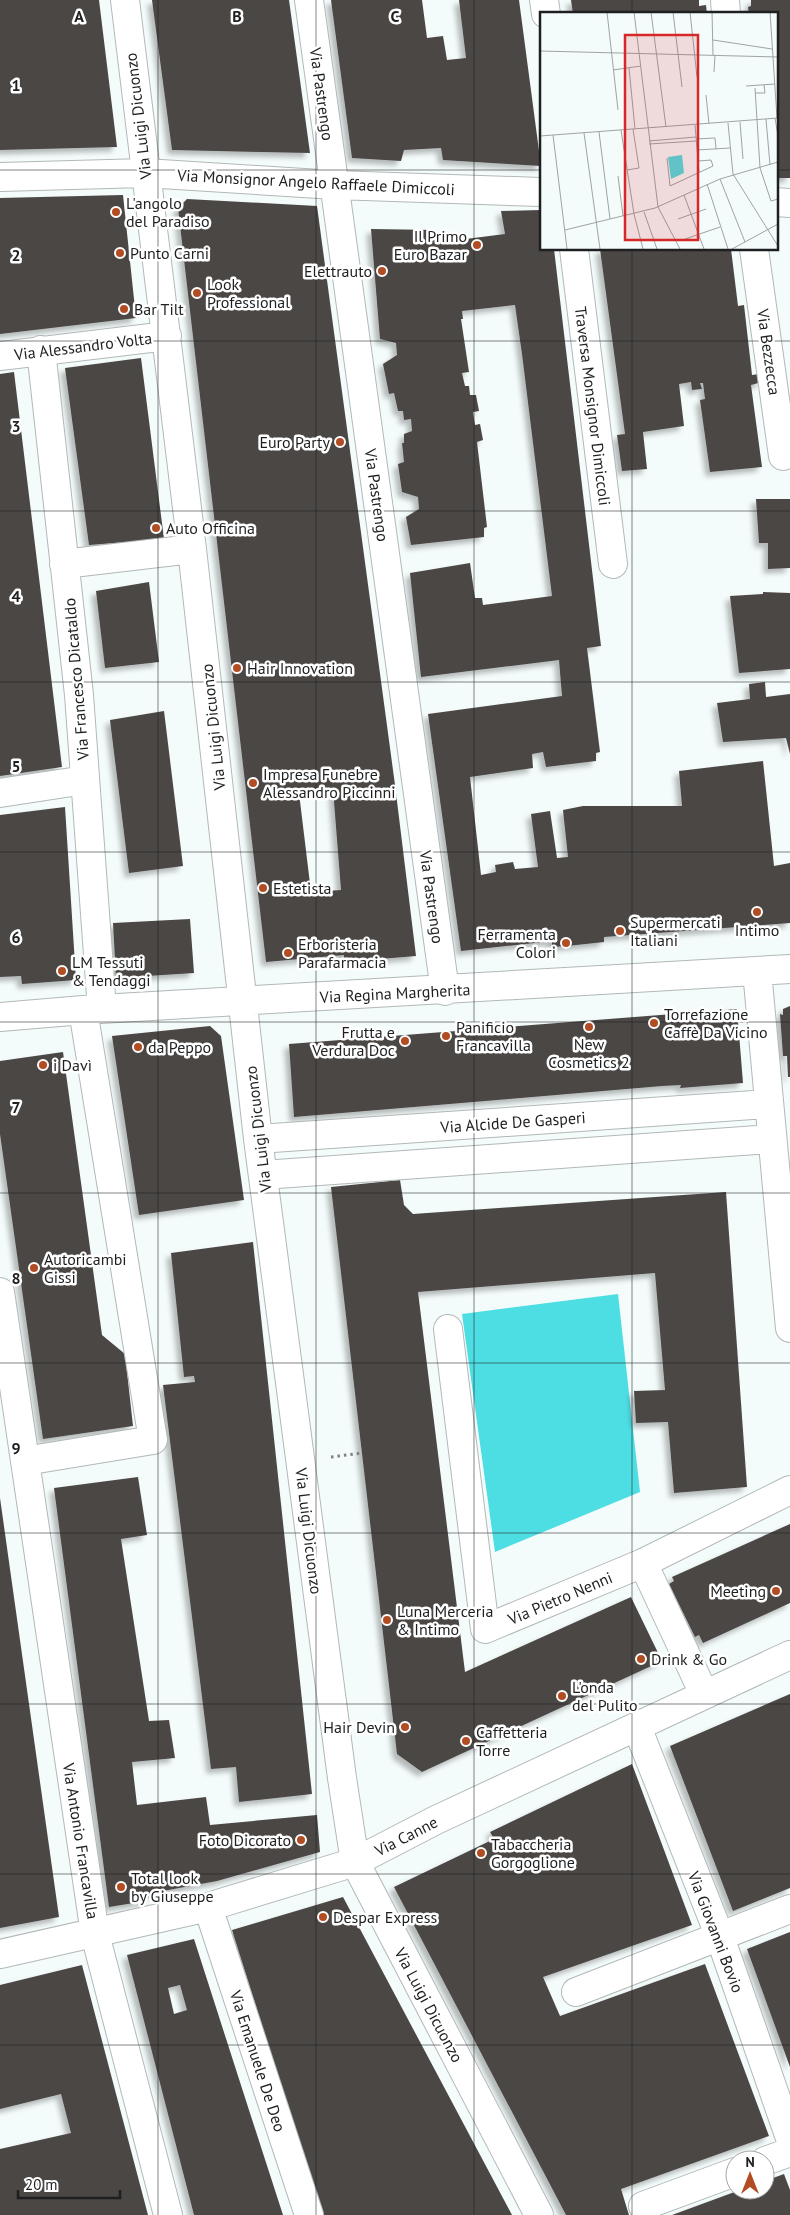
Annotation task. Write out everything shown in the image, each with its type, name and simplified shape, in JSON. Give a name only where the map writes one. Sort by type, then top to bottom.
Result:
[{"type":"street","name":"Via Luigi Dicuonzo","points":[[125,0],[192,549],[258,1139],[342,1778],[355,1862],[539,2215]]},
{"type":"street","name":"Via Pastrengo","points":[[309,0],[445,991]]},
{"type":"street","name":"Via Monsignor Angelo Raffaele Dimiccoli","points":[[0,177],[145,173],[335,185],[540,192]]},
{"type":"street","name":"Traversa Monsignor Dimiccoli","points":[[574,250],[613,564]]},
{"type":"street","name":"Via Bezzecca","points":[[754,250],[783,456]]},
{"type":"street","name":"Via Alessandro Volta","points":[[0,356],[167,336]]},
{"type":"street","name":"Via Francesco Dicataldo","points":[[25,1461],[153,1440],[93,1010],[85,780],[41,350]]},
{"type":"street","points":[[64,564],[192,549]]},
{"type":"street","points":[[0,793],[85,780]]},
{"type":"street","name":"Via Regina Margherita","points":[[0,1017],[243,1000],[445,991],[790,969]]},
{"type":"street","points":[[757,971],[775,1119],[786,1242],[790,1328]]},
{"type":"street","points":[[263,1175],[775,1119]]},
{"type":"street","name":"Via Alcide De Gasperi","points":[[258,1139],[775,1119]]},
{"type":"street","name":"Via Antonio Francavilla","points":[[0,1292],[7,1383],[25,1461],[94,1934],[168,2215]]},
{"type":"street","name":"Via Pietro Nenni","points":[[448,1329],[485,1629],[643,1563]]},
{"type":"street","points":[[704,1694],[643,1563],[790,1490]]},
{"type":"street","name":"Via Canne","points":[[0,1954],[208,1907],[355,1862],[436,1820],[790,1655]]},
{"type":"street","name":"Via Giovanni Bovio","points":[[637,1727],[720,1937],[790,2138]]},
{"type":"street","name":"Via Emanuele De Deo","points":[[208,1907],[309,2215]]},
{"type":"street","points":[[576,1992],[790,1909]]},
{"type":"street","points":[[775,2157],[790,2152]]},
{"type":"street","points":[[643,2206],[725,2176]]},
{"type":"shaded area","points":[[618,1294],[640,1492],[495,1552],[462,1314]]},
{"type":"building","points":[[0,0],[99,0],[117,147],[0,150]]},
{"type":"building","points":[[152,0],[289,0],[310,153],[172,150]]},
{"type":"building","points":[[331,0],[422,0],[427,38],[443,36],[447,60],[466,58],[459,0],[519,0],[540,166],[443,160],[441,148],[404,150],[401,161],[352,158]]},
{"type":"building","points":[[571,0],[699,0],[699,6],[706,5],[707,12],[573,12]]},
{"type":"building","points":[[751,0],[790,0],[790,178],[778,178],[778,12],[749,12],[748,7],[751,6]]},
{"type":"building","points":[[123,195],[136,318],[0,334],[0,198]]},
{"type":"building","points":[[187,199],[317,206],[395,785],[416,956],[344,962],[344,955],[266,962],[178,208]],"holes":[[[333,789],[341,890],[311,892],[299,793]]]},
{"type":"building","points":[[540,210],[540,250],[554,250],[601,646],[587,648],[600,752],[596,753],[596,761],[546,767],[543,752],[532,754],[533,768],[470,777],[481,875],[496,872],[495,865],[513,862],[515,869],[538,867],[531,814],[550,811],[557,858],[568,857],[563,810],[583,806],[682,806],[679,771],[763,761],[774,866],[790,863],[790,923],[604,937],[604,942],[567,946],[552,947],[552,941],[461,951],[428,714],[562,696],[559,660],[421,677],[410,573],[470,563],[475,598],[482,598],[483,605],[552,596],[522,354],[515,305],[462,311],[463,319],[461,319],[469,372],[462,373],[465,386],[469,386],[470,395],[476,395],[479,411],[473,412],[475,425],[480,424],[483,440],[477,442],[487,527],[484,528],[484,537],[411,545],[406,517],[419,509],[418,497],[402,492],[398,464],[404,462],[402,443],[404,443],[404,434],[412,431],[411,419],[404,420],[403,411],[398,411],[394,393],[389,394],[383,364],[397,355],[396,343],[380,339],[371,229],[436,230],[437,236],[466,232],[466,239],[505,234],[501,211]]},
{"type":"building","points":[[600,250],[731,250],[738,306],[744,305],[752,375],[759,374],[762,382],[751,385],[762,467],[710,472],[700,400],[705,399],[703,383],[700,383],[702,389],[692,390],[691,382],[679,384],[684,426],[643,432],[647,469],[622,471],[617,435],[625,434]]},
{"type":"building","points":[[141,358],[164,539],[89,545],[65,368]]},
{"type":"building","points":[[14,372],[62,767],[0,776],[0,374]]},
{"type":"building","points":[[756,499],[790,499],[790,568],[768,569],[768,543],[759,543]]},
{"type":"building","points":[[149,582],[159,662],[105,668],[96,591]]},
{"type":"building","points":[[763,592],[790,593],[790,669],[739,673],[730,596],[763,594]]},
{"type":"building","points":[[765,682],[766,697],[790,694],[790,754],[786,738],[723,742],[717,703],[750,699],[749,684]]},
{"type":"building","points":[[164,711],[183,866],[129,873],[110,720]]},
{"type":"building","points":[[65,807],[76,980],[22,984],[21,976],[0,977],[0,815]]},
{"type":"building","points":[[190,919],[194,973],[116,978],[113,923]]},
{"type":"building","points":[[790,1006],[790,1077],[788,1077],[787,1056],[783,1056],[780,1014],[783,1015],[783,1009]]},
{"type":"building","points":[[737,1009],[743,1083],[680,1088],[681,1085],[662,1086],[294,1117],[289,1044]]},
{"type":"building","points":[[210,1026],[221,1036],[244,1200],[139,1215],[112,1036]]},
{"type":"building","points":[[63,1052],[102,1335],[125,1354],[133,1426],[43,1439],[0,1134],[0,1061]]},
{"type":"building","points":[[400,1180],[404,1205],[413,1214],[726,1192],[747,1487],[674,1493],[668,1422],[636,1423],[634,1391],[665,1390],[655,1273],[418,1292],[465,1672],[631,1597],[662,1661],[422,1772],[397,1754],[331,1187]]},
{"type":"building","points":[[253,1242],[312,1794],[239,1802],[236,1767],[211,1769],[163,1385],[195,1382],[194,1376],[184,1377],[171,1253]]},
{"type":"building","points":[[138,1477],[147,1535],[121,1539],[149,1721],[169,1720],[175,1758],[132,1762],[137,1805],[206,1797],[210,1825],[317,1815],[320,1852],[217,1881],[152,1893],[146,1901],[109,1907],[54,1488]]},
{"type":"building","points":[[0,1498],[59,1917],[0,1928]]},
{"type":"building","points":[[790,1524],[790,1603],[703,1643],[699,1635],[695,1637],[669,1584],[674,1581],[672,1577]]},
{"type":"building","points":[[790,1694],[790,1888],[733,1911],[670,1746]]},
{"type":"building","points":[[632,1764],[692,1925],[543,1977],[560,2016],[705,1964],[769,2136],[725,2150],[725,2152],[621,2189],[629,2215],[566,2215],[394,1887],[494,1839],[490,1832]]},
{"type":"building","points":[[343,1897],[512,2215],[322,2215],[232,1930]]},
{"type":"building","points":[[790,1932],[790,2067],[747,1949]]},
{"type":"building","points":[[194,1939],[283,2215],[194,2215],[127,1955]],"holes":[[[180,1985],[187,2010],[174,2014],[168,1988]]]},
{"type":"building","points":[[82,1965],[148,2215],[0,2215],[0,2149],[71,2133],[61,2094],[0,2109],[0,1985]]},
{"type":"building","points":[[784,2174],[790,2190],[790,2215],[672,2215],[725,2196],[725,2200],[775,2200],[775,2177]]},
{"type":"place","name":"L'angolo del Paradiso","points":[[116,212]]},
{"type":"place","name":"Il Primo Euro Bazar","points":[[477,245]]},
{"type":"place","name":"Punto Carni","points":[[120,253]]},
{"type":"place","name":"Elettrauto","points":[[382,271]]},
{"type":"place","name":"Look Professional","points":[[197,293]]},
{"type":"place","name":"Bar Tilt","points":[[124,309]]},
{"type":"place","name":"Euro Party","points":[[340,442]]},
{"type":"place","name":"Auto Officina","points":[[156,528]]},
{"type":"place","name":"Hair Innovation","points":[[237,668]]},
{"type":"place","name":"Impresa Funebre Alessandro Piccinni","points":[[253,783]]},
{"type":"place","name":"Estetista","points":[[263,888]]},
{"type":"place","name":"Intimo","points":[[757,912]]},
{"type":"place","name":"Supermercati Italiani","points":[[620,931]]},
{"type":"place","name":"Ferramenta Colori","points":[[566,943]]},
{"type":"place","name":"Erboristeria Parafarmacia","points":[[288,953]]},
{"type":"place","name":"LM Tessuti & Tendaggi","points":[[62,971]]},
{"type":"place","name":"Torrefazione Caffè Da Vicino","points":[[654,1023]]},
{"type":"place","name":"New Cosmetics 2","points":[[589,1027]]},
{"type":"place","name":"Panificio Francavilla","points":[[446,1036]]},
{"type":"place","name":"Frutta e Verdura Doc","points":[[405,1041]]},
{"type":"place","name":"da Peppo","points":[[138,1047]]},
{"type":"place","name":"i Davì","points":[[43,1065]]},
{"type":"place","name":"Autoricambi Gissi","points":[[34,1268]]},
{"type":"place","name":"Meeting","points":[[776,1591]]},
{"type":"place","name":"Luna Merceria & Intimo","points":[[387,1620]]},
{"type":"place","name":"Drink & Go","points":[[641,1659]]},
{"type":"place","name":"L'onda del Pulito","points":[[562,1696]]},
{"type":"place","name":"Hair Devin","points":[[405,1727]]},
{"type":"place","name":"Caffetteria Torre","points":[[466,1741]]},
{"type":"place","name":"Foto Dicorato","points":[[301,1840]]},
{"type":"place","name":"Tabaccheria Gorgoglione","points":[[481,1853]]},
{"type":"place","name":"Total look by Giuseppe","points":[[121,1887]]},
{"type":"place","name":"Despar Express","points":[[323,1917]]}]
